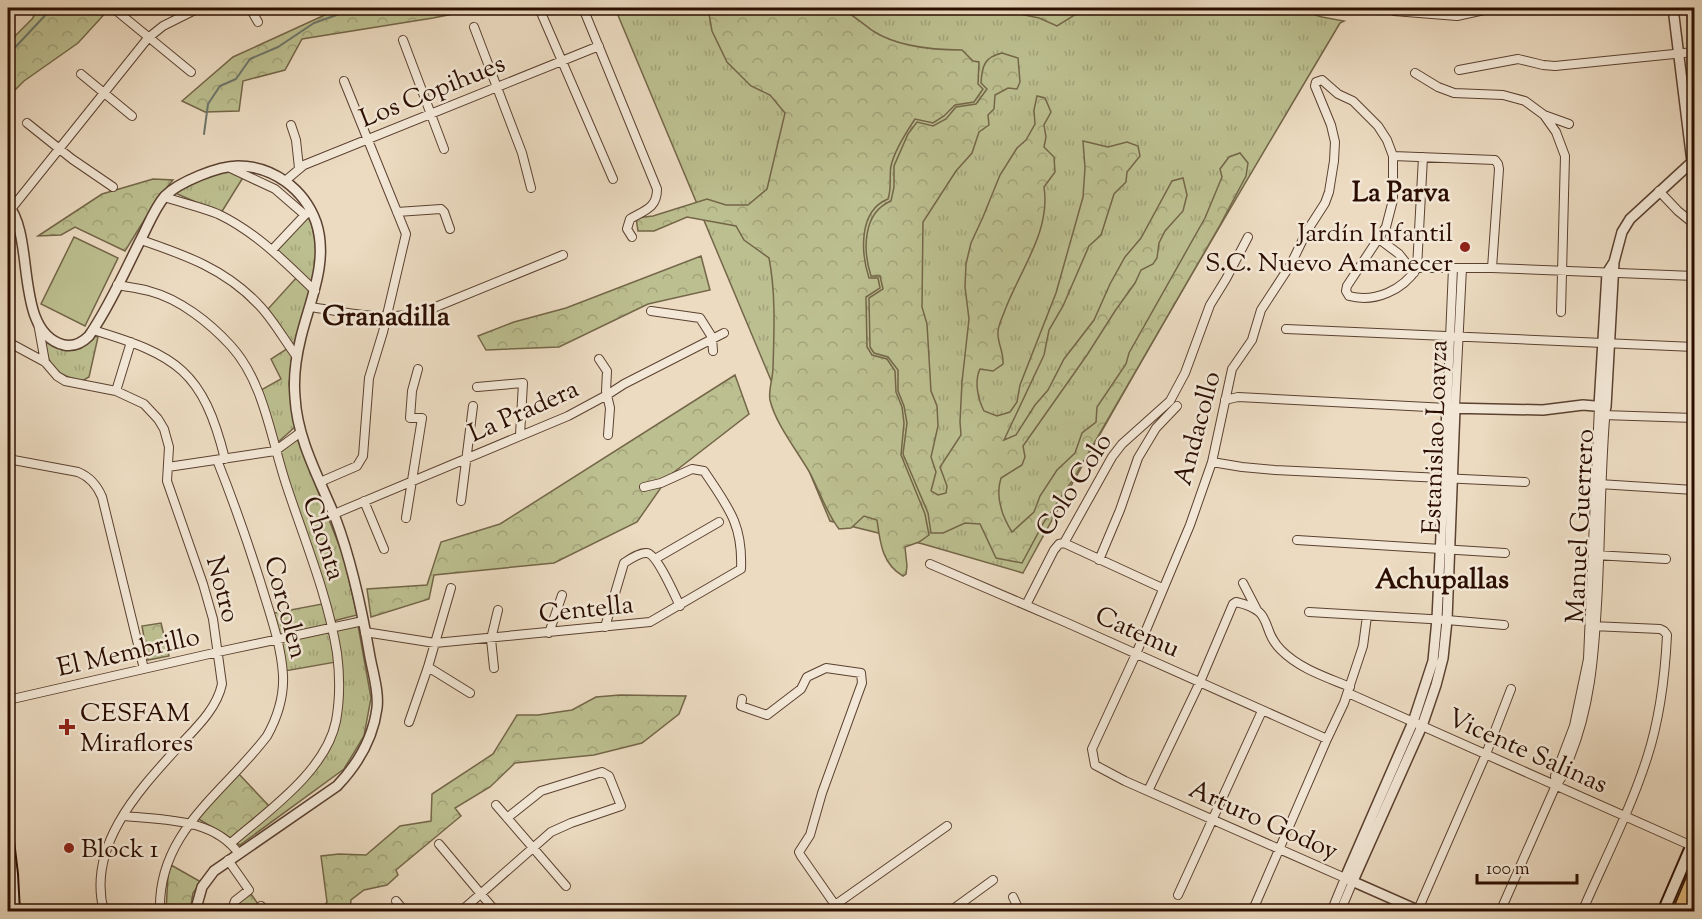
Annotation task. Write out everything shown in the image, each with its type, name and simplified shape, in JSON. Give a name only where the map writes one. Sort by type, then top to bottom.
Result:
[{"type":"highway","points":[[1679,912],[1695,876]]},
{"type":"highway","points":[[1688,912],[1695,896]]},
{"type":"main road","points":[[8,840],[14,912]]},
{"type":"main road","points":[[1663,912],[1693,843]]},
{"type":"street","points":[[112,8],[190,72]]},
{"type":"street","points":[[45,362],[37,318],[29,293],[21,238],[9,207],[148,38],[163,26],[199,8]]},
{"type":"street","points":[[250,8],[258,22]]},
{"type":"street","points":[[539,8],[613,179]]},
{"type":"street","points":[[583,8],[657,189],[657,197],[653,206],[630,219],[627,228],[632,237]]},
{"type":"street","points":[[1394,11],[1457,16],[1493,8]]},
{"type":"street","points":[[1672,8],[1691,122],[1693,162]]},
{"type":"street","points":[[474,27],[522,153],[531,188]]},
{"type":"street","points":[[403,40],[444,148]]},
{"type":"street","name":"Los Copihues","points":[[285,181],[299,168],[599,46]]},
{"type":"street","points":[[1460,70],[1518,59],[1556,66],[1695,52]]},
{"type":"street","points":[[1415,73],[1438,87],[1454,93],[1493,93],[1525,101],[1544,116],[1556,132],[1565,156],[1561,312]]},
{"type":"street","points":[[81,74],[132,116]]},
{"type":"street","name":"Andacollo","points":[[1093,761],[1092,749],[1136,654],[1190,525],[1212,462],[1232,369],[1252,340],[1261,310],[1291,264],[1306,231],[1325,203],[1329,192],[1335,142],[1331,125],[1315,86],[1319,80],[1353,101],[1363,111],[1387,140],[1393,156]]},
{"type":"street","points":[[320,482],[357,466],[361,462],[367,421],[369,378],[406,234],[344,81]]},
{"type":"street","points":[[1544,116],[1569,124]]},
{"type":"street","points":[[27,123],[113,187]]},
{"type":"street","points":[[291,125],[296,140],[299,168]]},
{"type":"street","points":[[1423,157],[1415,270],[1402,284],[1382,296],[1359,298],[1349,296],[1346,291],[1347,286],[1379,239],[1391,214],[1393,156],[1423,157],[1495,160],[1499,169],[1492,268]]},
{"type":"street","name":"Manuel Guerrero","points":[[1500,912],[1556,785],[1555,776],[1574,726],[1584,680],[1593,626],[1605,343],[1611,273],[1622,232],[1630,219],[1693,162]]},
{"type":"street","points":[[37,318],[48,336],[62,344],[77,345],[84,341],[93,330],[165,197],[187,182],[227,166],[249,166],[285,181],[298,191],[319,232],[320,244],[315,291],[294,370],[295,398],[302,432],[349,560],[363,621],[377,705],[375,722],[365,748],[353,769],[337,786],[228,860],[207,880],[199,894],[195,912]]},
{"type":"street","points":[[227,166],[275,189],[308,213]]},
{"type":"street","points":[[1659,191],[1678,211],[1695,224]]},
{"type":"street","points":[[165,197],[216,214],[239,226],[272,250],[315,291]]},
{"type":"street","points":[[397,212],[441,209],[450,229]]},
{"type":"street","points":[[272,250],[308,213]]},
{"type":"street","name":"Colo Colo","points":[[1026,605],[1054,550],[1059,544],[1064,543],[1112,457],[1122,444],[1170,401],[1175,393],[1185,374],[1210,305],[1248,237]]},
{"type":"street","points":[[1379,239],[1415,270],[1453,267],[1695,276]]},
{"type":"street","points":[[141,240],[190,257],[221,273],[260,305],[297,357]]},
{"type":"street","points":[[310,307],[386,318],[409,316],[563,255]]},
{"type":"street","name":"Estanislao Loayza","points":[[1331,912],[1349,880],[1417,724],[1442,619],[1451,408],[1450,338],[1453,267]]},
{"type":"street","name":"Estanislao Loayza","points":[[1451,408],[1459,338],[1462,268]]},
{"type":"street","name":"Chonta","points":[[117,285],[150,291],[183,306],[208,324],[232,348],[254,382],[268,418],[275,451],[332,628],[339,689],[335,722],[324,752],[305,777],[231,843]]},
{"type":"street","points":[[651,311],[699,317],[712,338],[713,351]]},
{"type":"street","points":[[1286,329],[1695,347]]},
{"type":"street","name":"Corcolen","points":[[93,330],[131,342],[168,358],[199,390],[214,421],[221,459],[277,639],[283,681],[274,723],[256,750],[190,823],[173,848],[160,888],[160,912]]},
{"type":"street","name":"La Pradera","points":[[334,514],[568,416],[624,384],[724,333]]},
{"type":"street","name":"Notro","points":[[8,342],[45,362],[64,381],[116,391],[144,404],[158,419],[167,438],[167,481],[213,619],[222,684],[220,695],[194,730],[139,791],[113,834],[102,866],[100,889],[104,912]]},
{"type":"street","points":[[116,391],[131,342]]},
{"type":"street","points":[[599,358],[607,371],[607,395],[610,408],[608,435]]},
{"type":"street","points":[[406,518],[422,418],[410,418],[412,391],[418,369]]},
{"type":"street","points":[[477,387],[523,383],[520,435]]},
{"type":"street","points":[[1225,400],[1238,397],[1543,411],[1583,405],[1602,411],[1695,418]]},
{"type":"street","points":[[461,501],[473,406]]},
{"type":"street","name":"Colo Colo","points":[[1099,561],[1138,458],[1156,428],[1177,406]]},
{"type":"street","points":[[168,467],[275,451],[302,432]]},
{"type":"street","points":[[8,459],[78,472],[94,483],[102,497],[144,669]]},
{"type":"street","points":[[1212,462],[1275,470],[1525,482]]},
{"type":"street","name":"Centella","points":[[365,632],[435,644],[650,622],[741,570],[741,549],[732,514],[704,471],[692,469],[661,483],[644,487]]},
{"type":"street","points":[[1598,484],[1695,490]]},
{"type":"street","points":[[364,501],[384,549]]},
{"type":"street","points":[[655,559],[719,522]]},
{"type":"street","points":[[1297,540],[1505,553]]},
{"type":"street","points":[[1064,543],[1162,588]]},
{"type":"street","points":[[605,627],[624,563],[643,553],[648,553],[655,559],[680,606]]},
{"type":"street","points":[[1597,555],[1666,559]]},
{"type":"street","name":"Catemu","points":[[930,564],[1327,739]]},
{"type":"street","name":"Vicente Salinas","points":[[1243,583],[1279,648],[1305,668],[1417,724],[1624,816],[1693,843]]},
{"type":"street","points":[[409,722],[451,588]]},
{"type":"street","points":[[549,633],[562,595]]},
{"type":"street","points":[[1148,791],[1200,682],[1233,604],[1240,603],[1259,611]]},
{"type":"street","points":[[494,668],[491,639],[498,610]]},
{"type":"street","points":[[1310,612],[1442,619],[1504,625]]},
{"type":"street","points":[[1252,912],[1349,690],[1363,646],[1367,615]]},
{"type":"street","name":"El Membrillo","points":[[8,700],[363,621]]},
{"type":"street","points":[[1582,912],[1647,759],[1658,720],[1664,682],[1666,635],[1664,631],[1593,626]]},
{"type":"street","points":[[428,667],[470,693]]},
{"type":"street","points":[[742,699],[741,706],[767,715],[801,689],[807,677],[826,668],[861,673],[862,683],[822,793],[810,835],[799,852],[837,908],[946,826]]},
{"type":"street","points":[[1419,911],[1486,754],[1510,689]]},
{"type":"street","points":[[1178,895],[1262,711]]},
{"type":"street","name":"Arturo Godoy","points":[[1093,761],[1095,765],[1148,791],[1419,911]]},
{"type":"street","points":[[460,912],[560,827],[621,806],[609,776],[602,772],[541,791],[507,818]]},
{"type":"street","points":[[496,805],[566,886]]},
{"type":"street","points":[[124,816],[200,825],[231,843],[238,854]]},
{"type":"street","points":[[439,844],[496,912]]},
{"type":"street","points":[[228,860],[249,890],[235,901],[231,912]]},
{"type":"street","points":[[949,912],[993,880]]},
{"type":"street","name":"Estanislao Loayza","points":[[1340,912],[1349,880]]},
{"type":"street","points":[[1013,897],[1020,912]]},
{"type":"street","points":[[396,901],[405,912]]},
{"type":"green space","points":[[39,8],[110,8],[78,43],[24,81],[8,97],[8,43],[32,19]]},
{"type":"green space","points":[[340,8],[468,8],[433,18],[302,39],[285,70],[243,81],[239,111],[205,112],[182,101],[233,57]]},
{"type":"green space","points":[[610,8],[1293,8],[1344,21],[1340,23],[1179,296],[1023,573],[923,544],[830,521],[617,13]]},
{"type":"green space","points":[[708,8],[818,8],[831,11],[842,9],[873,31],[894,41],[928,48],[962,50],[973,61],[979,62],[978,84],[983,89],[974,102],[955,105],[933,123],[915,119],[893,160],[888,199],[871,213],[864,234],[866,268],[869,278],[878,278],[880,288],[866,297],[867,347],[872,355],[887,359],[895,371],[896,392],[902,407],[904,423],[901,455],[925,514],[929,535],[905,547],[907,566],[906,574],[903,576],[886,559],[877,520],[864,516],[851,528],[839,529],[773,409],[770,396],[774,313],[769,258],[744,240],[736,226],[687,217],[654,231],[638,231],[636,218],[653,216],[707,199],[726,205],[748,205],[767,189],[785,113],[770,95],[751,86],[727,62],[712,31]]},
{"type":"green space","points":[[990,8],[1086,8],[1057,26],[1039,18]]},
{"type":"green space","points":[[1002,53],[1018,58],[1020,82],[1017,89],[1008,88],[995,95],[994,109],[988,115],[989,125],[979,132],[972,153],[956,171],[923,222],[922,307],[927,324],[931,391],[937,406],[938,426],[931,457],[936,472],[931,491],[938,495],[946,493],[947,486],[940,467],[961,435],[962,382],[969,319],[965,287],[966,264],[971,243],[1000,175],[1035,124],[1034,110],[1037,96],[1045,98],[1051,112],[1044,125],[1046,137],[1044,147],[1054,157],[1055,172],[1044,187],[1045,203],[1039,235],[999,326],[998,336],[1003,364],[993,371],[980,369],[978,374],[978,390],[984,411],[997,416],[1010,412],[1017,402],[1020,385],[1056,293],[1083,197],[1085,168],[1083,141],[1108,147],[1127,142],[1138,146],[1140,156],[1127,172],[1126,182],[1114,194],[1101,235],[1089,246],[1063,306],[1049,330],[1044,355],[1004,440],[1016,435],[1035,405],[1048,390],[1064,359],[1094,320],[1125,257],[1141,238],[1172,181],[1183,178],[1187,195],[1183,211],[1165,231],[1159,243],[1157,258],[1153,264],[1141,270],[1135,283],[1087,355],[1023,446],[1025,457],[1022,465],[1001,478],[999,492],[1001,506],[1012,532],[1034,512],[1040,496],[1057,470],[1075,453],[1082,433],[1096,422],[1097,407],[1126,364],[1129,353],[1205,218],[1222,177],[1220,169],[1229,157],[1240,153],[1248,163],[1246,176],[1219,227],[1074,478],[1044,522],[1022,563],[996,558],[980,524],[965,523],[943,533],[931,533],[928,513],[903,454],[907,423],[898,391],[898,370],[888,357],[874,353],[870,347],[869,298],[883,289],[880,276],[871,276],[868,266],[867,234],[875,214],[891,201],[894,166],[908,134],[917,122],[933,126],[946,119],[956,107],[976,104],[987,89],[981,83],[982,71],[986,63],[992,57]]},
{"type":"green space","points":[[230,169],[244,176],[221,213],[175,193],[207,177]]},
{"type":"green space","points":[[153,179],[173,180],[158,198],[125,251],[75,227],[61,235],[38,236],[102,194]]},
{"type":"green space","points":[[305,218],[310,219],[315,245],[316,261],[312,286],[275,250]]},
{"type":"green space","points":[[74,237],[118,258],[85,326],[41,304]]},
{"type":"green space","points":[[701,256],[710,290],[648,304],[559,347],[486,350],[478,336],[514,322],[566,308]]},
{"type":"green space","points":[[297,277],[311,290],[293,347],[268,309]]},
{"type":"green space","points":[[93,336],[98,337],[89,377],[82,381],[64,375],[53,367],[47,355],[44,337],[54,345],[65,349]]},
{"type":"green space","points":[[288,348],[292,356],[289,384],[296,426],[276,444],[271,419],[261,390],[281,379],[271,359]]},
{"type":"green space","points":[[735,375],[749,414],[669,476],[637,522],[554,563],[434,575],[429,599],[371,617],[367,589],[427,585],[441,542],[500,524]]},
{"type":"green space","points":[[296,435],[344,558],[357,615],[333,621],[279,450]]},
{"type":"green space","points":[[322,604],[329,626],[277,636],[274,613]]},
{"type":"green space","points":[[161,623],[169,656],[148,660],[142,626]]},
{"type":"green space","points":[[358,625],[371,698],[364,736],[344,769],[240,845],[234,842],[306,778],[337,722],[336,635],[338,629]]},
{"type":"green space","points":[[329,631],[332,635],[336,662],[285,671],[280,642]]},
{"type":"green space","points":[[686,696],[679,714],[642,743],[594,755],[515,763],[490,787],[455,808],[461,816],[396,870],[398,875],[387,885],[364,890],[351,900],[350,911],[321,911],[327,902],[321,856],[366,855],[400,826],[431,821],[432,794],[493,754],[517,715],[538,715],[572,710],[596,697]]},
{"type":"green space","points":[[238,773],[269,806],[230,838],[197,818]]},
{"type":"green space","points":[[171,865],[201,882],[193,893],[190,911],[166,912],[168,875]]},
{"type":"green space","points":[[251,894],[258,904],[253,910],[234,912],[235,905]]},
{"type":"waterway","points":[[8,55],[52,8]]},
{"type":"waterway","points":[[204,134],[208,104],[220,86],[236,79],[250,59],[278,47],[314,23],[345,12],[397,8]]},
{"type":"place","name":"Jardín Infantil S.C. Nuevo Amanecer","points":[[1465,247]]},
{"type":"place","name":"CESFAM Miraflores","points":[[67,727]]},
{"type":"place","name":"Block 1","points":[[69,848]]},
{"type":"district","name":"La Parva","points":[[1401,192]]},
{"type":"district","name":"Granadilla","points":[[386,315]]},
{"type":"district","name":"Achupallas","points":[[1442,578]]}]
